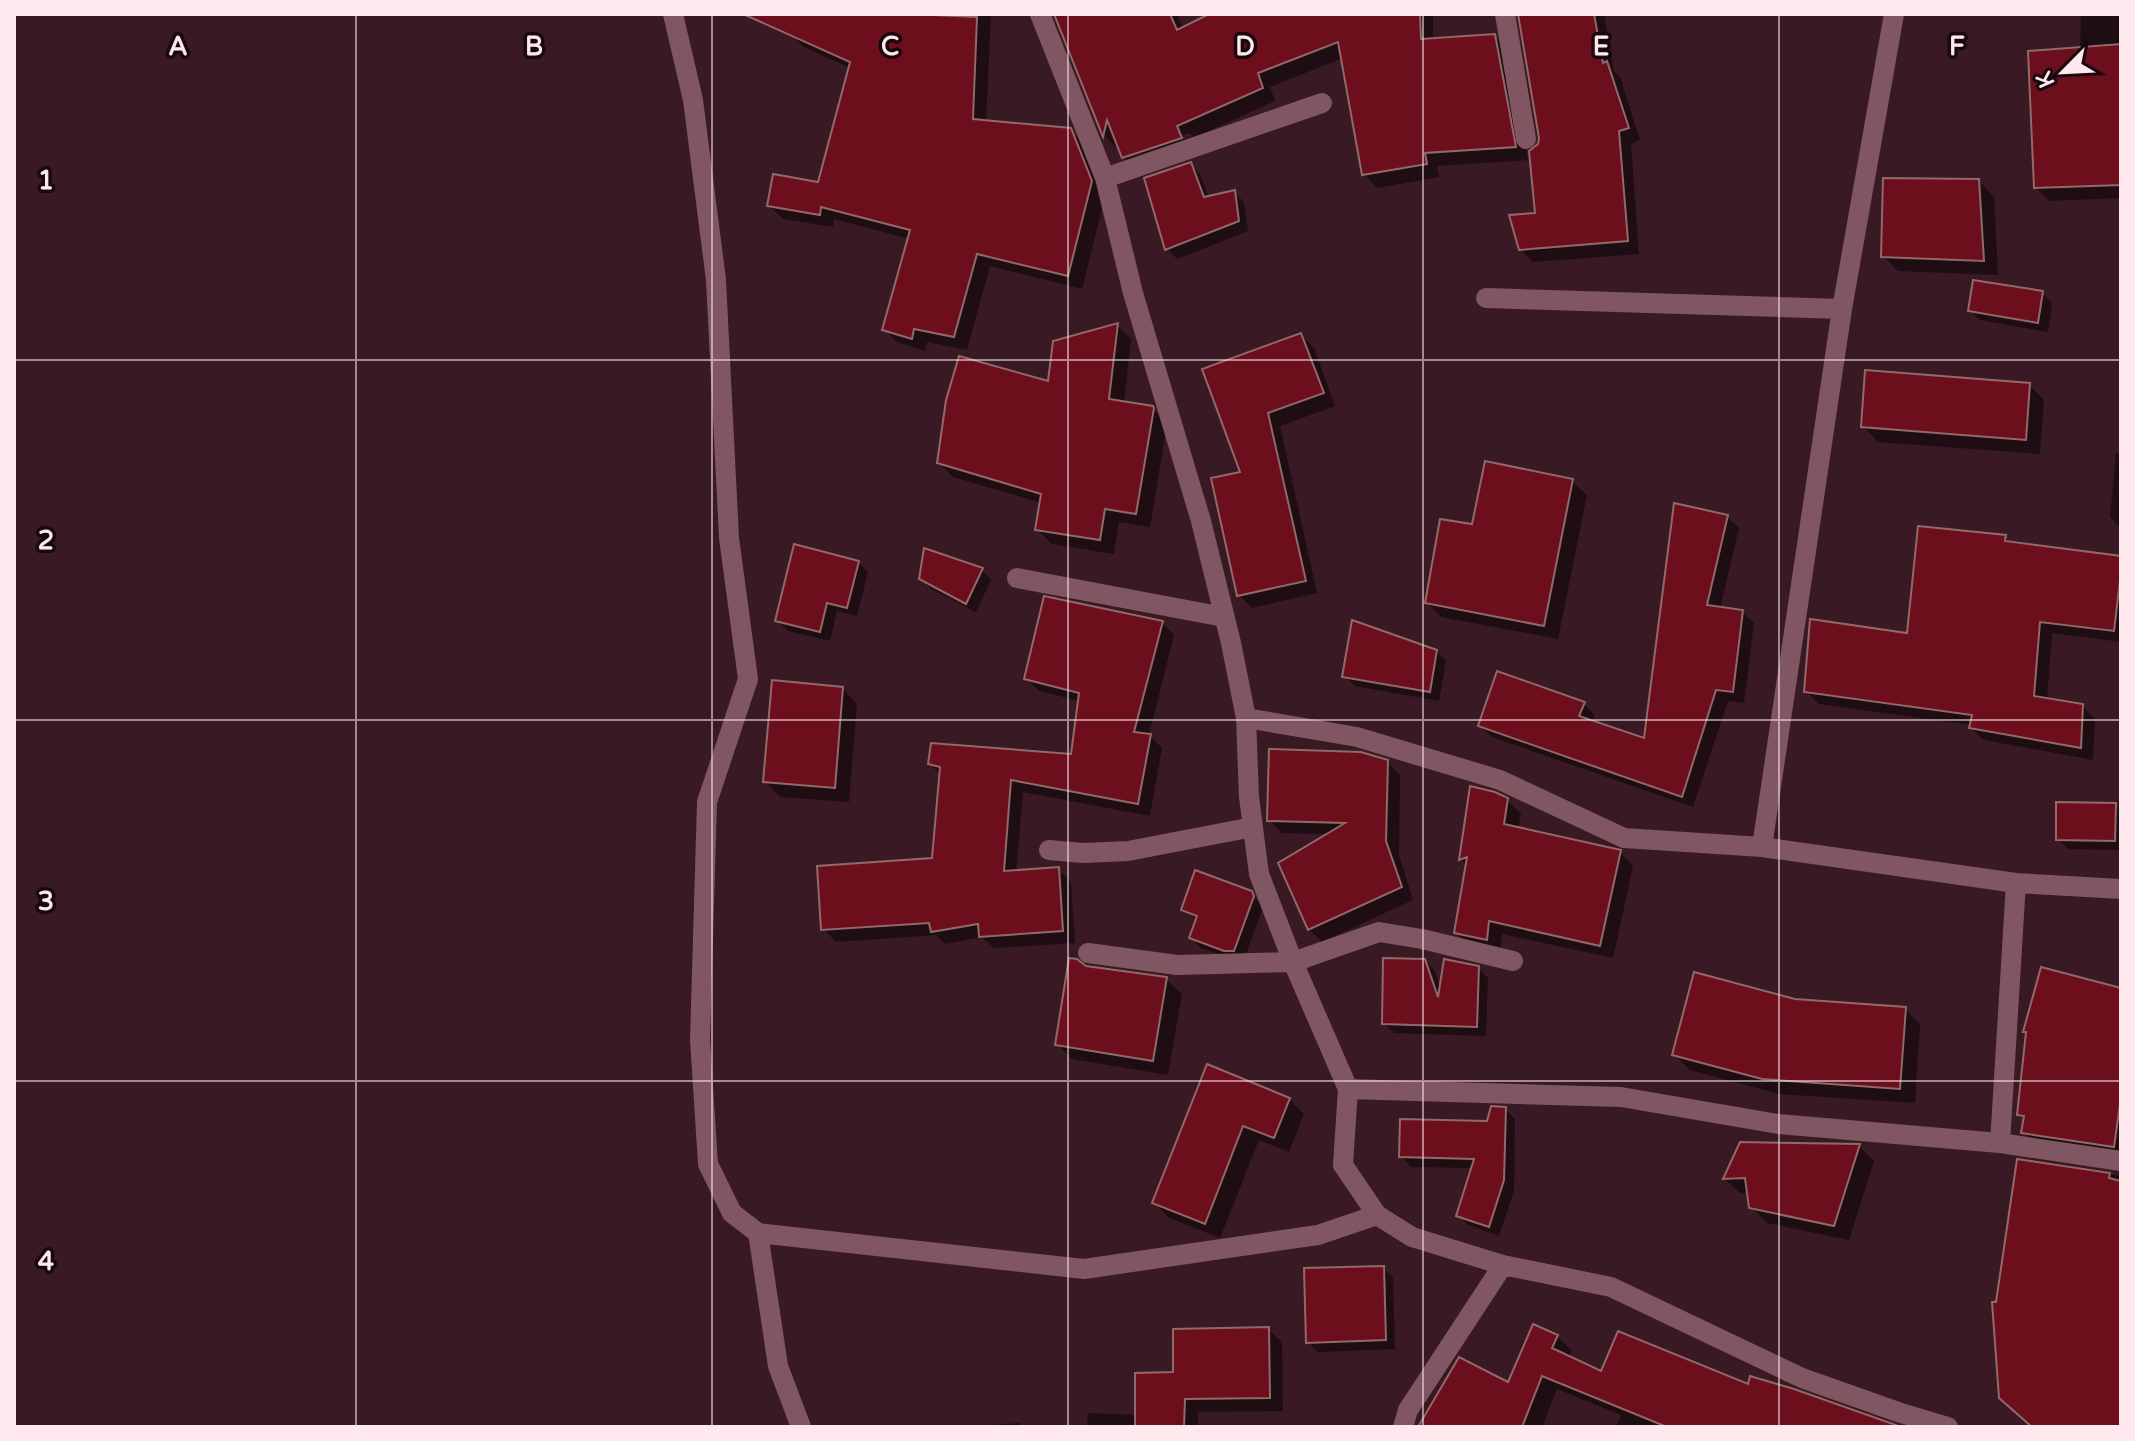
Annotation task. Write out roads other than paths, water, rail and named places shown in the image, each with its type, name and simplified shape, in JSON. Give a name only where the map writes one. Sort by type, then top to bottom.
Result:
[{"type":"street","points":[[673,14],[693,100],[716,280],[729,538],[748,679],[707,802],[700,1040],[708,1164],[732,1213],[758,1233],[1084,1269],[1318,1235],[1377,1215]]},
{"type":"street","points":[[1040,14],[1105,178],[1133,293],[1201,521],[1246,718],[1249,797],[1259,874],[1348,1089],[1343,1165],[1377,1215],[1412,1237],[1503,1265],[1611,1287],[1897,1420],[1948,1427]]},
{"type":"street","points":[[1505,14],[1526,139]]},
{"type":"street","points":[[1762,847],[1842,309],[1894,14]]},
{"type":"street","points":[[1105,178],[1322,103]]},
{"type":"street","points":[[1486,298],[1842,309]]},
{"type":"street","points":[[1017,578],[1224,617]]},
{"type":"street","points":[[1246,718],[1357,737],[1500,780],[1624,838],[1762,847],[2016,883],[2121,889]]},
{"type":"street","points":[[1049,850],[1083,853],[1128,851],[1253,827]]},
{"type":"street","points":[[2000,1143],[2016,883]]},
{"type":"street","points":[[1088,953],[1177,965],[1293,962],[1379,932],[1513,961]]},
{"type":"street","points":[[1348,1089],[1621,1097],[1778,1124],[2000,1143],[2121,1161]]},
{"type":"street","points":[[758,1233],[778,1366],[801,1427]]},
{"type":"street","points":[[1403,1427],[1408,1410],[1503,1265]]}]
